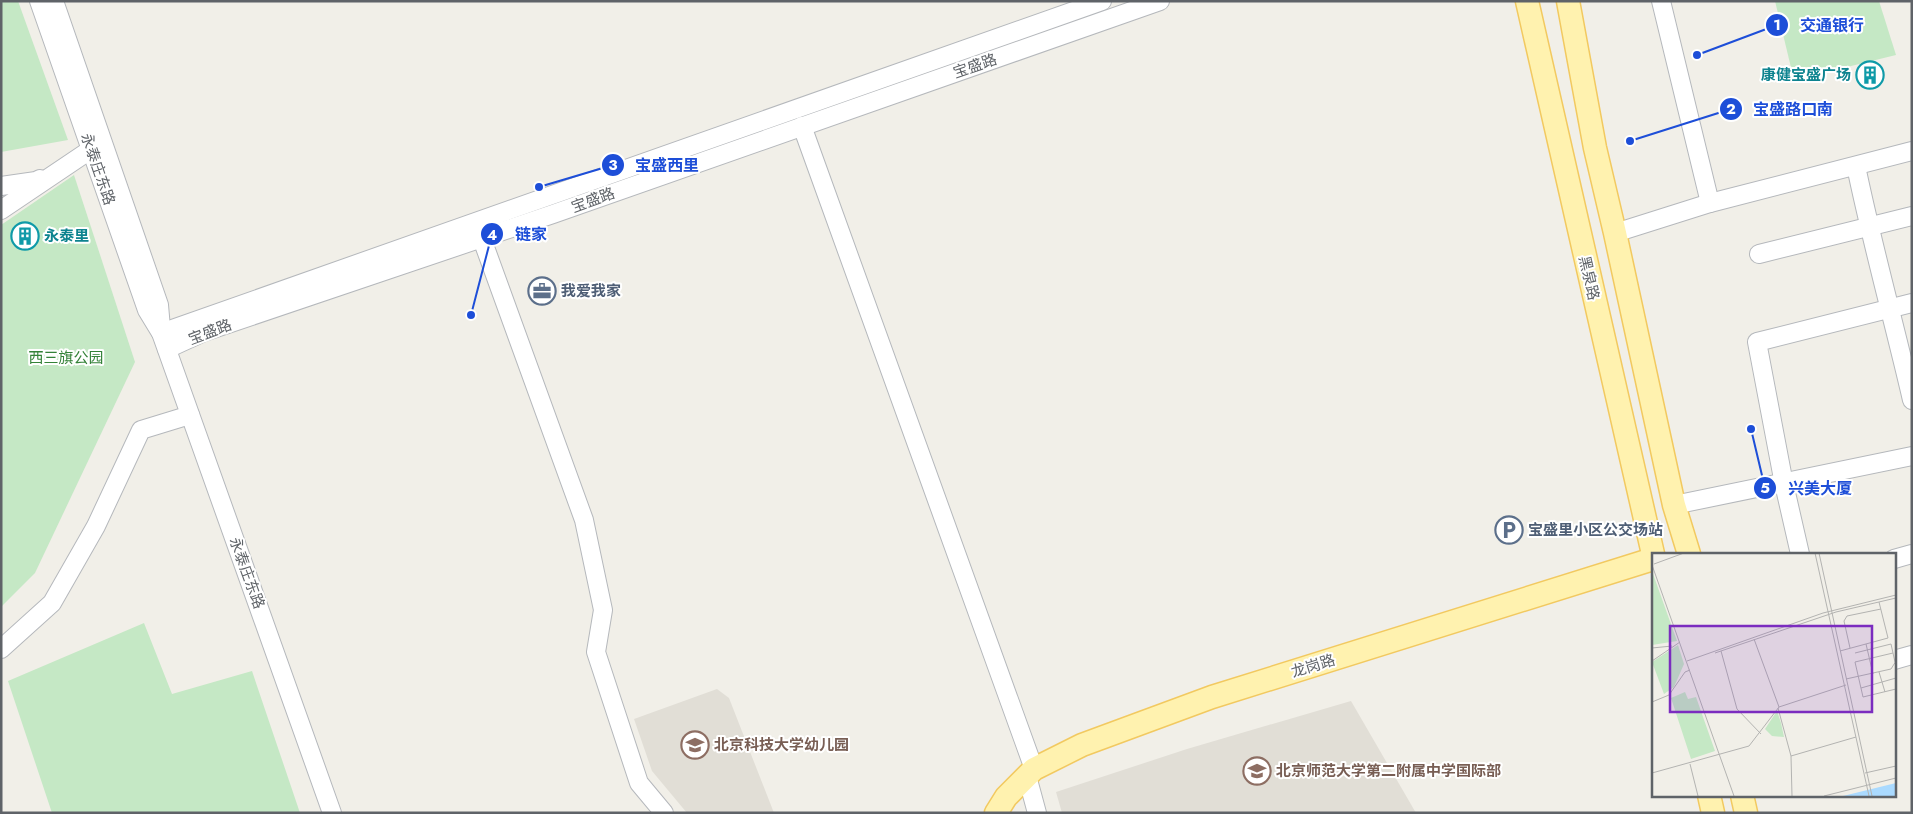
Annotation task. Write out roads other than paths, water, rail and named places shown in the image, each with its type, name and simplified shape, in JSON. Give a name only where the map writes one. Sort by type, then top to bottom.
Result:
[{"type":"main road","name":"黑泉路","points":[[1527,1],[1653,553]]},
{"type":"main road","points":[[1568,1],[1595,148],[1683,553]]},
{"type":"main road","name":"龙岗路","points":[[996,813],[1006,797],[1030,773],[1082,744],[1212,697],[1652,559]]},
{"type":"main road","points":[[1709,796],[1713,813]]},
{"type":"main road","points":[[1742,796],[1746,813]]},
{"type":"street","name":"永泰庄东路","points":[[40,1],[147,310],[164,341],[332,813]]},
{"type":"street","name":"永泰庄东路","points":[[54,1],[159,305],[164,341]]},
{"type":"street","name":"宝盛路","points":[[164,341],[1102,1]]},
{"type":"street","name":"宝盛路","points":[[164,341],[204,332],[482,239],[1160,1]]},
{"type":"street","points":[[1661,1],[1710,203]]},
{"type":"street","points":[[802,126],[1030,773],[1037,813]]},
{"type":"street","points":[[1,186],[36,181],[96,146],[1,210]]},
{"type":"street","points":[[1615,233],[1710,203],[1912,151]]},
{"type":"street","points":[[1856,166],[1866,227],[1890,308],[1912,400]]},
{"type":"street","points":[[1759,254],[1912,216]]},
{"type":"street","points":[[482,239],[584,520],[603,610],[596,652],[639,783],[664,813]]},
{"type":"street","points":[[1800,553],[1784,484],[1757,342],[1912,303]]},
{"type":"street","points":[[1,648],[52,604],[96,526],[141,430],[190,415]]},
{"type":"street","points":[[1674,505],[1784,484],[1912,456]]},
{"type":"street","points":[[1896,558],[1912,554]]},
{"type":"street","points":[[1896,659],[1912,655]]},
{"type":"place","name":"交通银行","points":[[1697,55]]},
{"type":"place","name":"康健宝盛广场","points":[[1870,75]]},
{"type":"place","name":"宝盛路口南","points":[[1630,141]]},
{"type":"place","name":"宝盛西里","points":[[539,187]]},
{"type":"place","name":"永泰里","points":[[25,236]]},
{"type":"place","name":"我爱我家","points":[[542,291]]},
{"type":"place","name":"链家","points":[[471,315]]},
{"type":"place","name":"兴美大厦","points":[[1751,429]]},
{"type":"place","name":"宝盛里小区公交场站","points":[[1509,530]]},
{"type":"place","name":"北京科技大学幼儿园","points":[[695,745]]},
{"type":"place","name":"北京师范大学第二附属中学国际部","points":[[1257,771]]},
{"type":"park label","name":"西三旗公园","points":[[66,358]]}]
